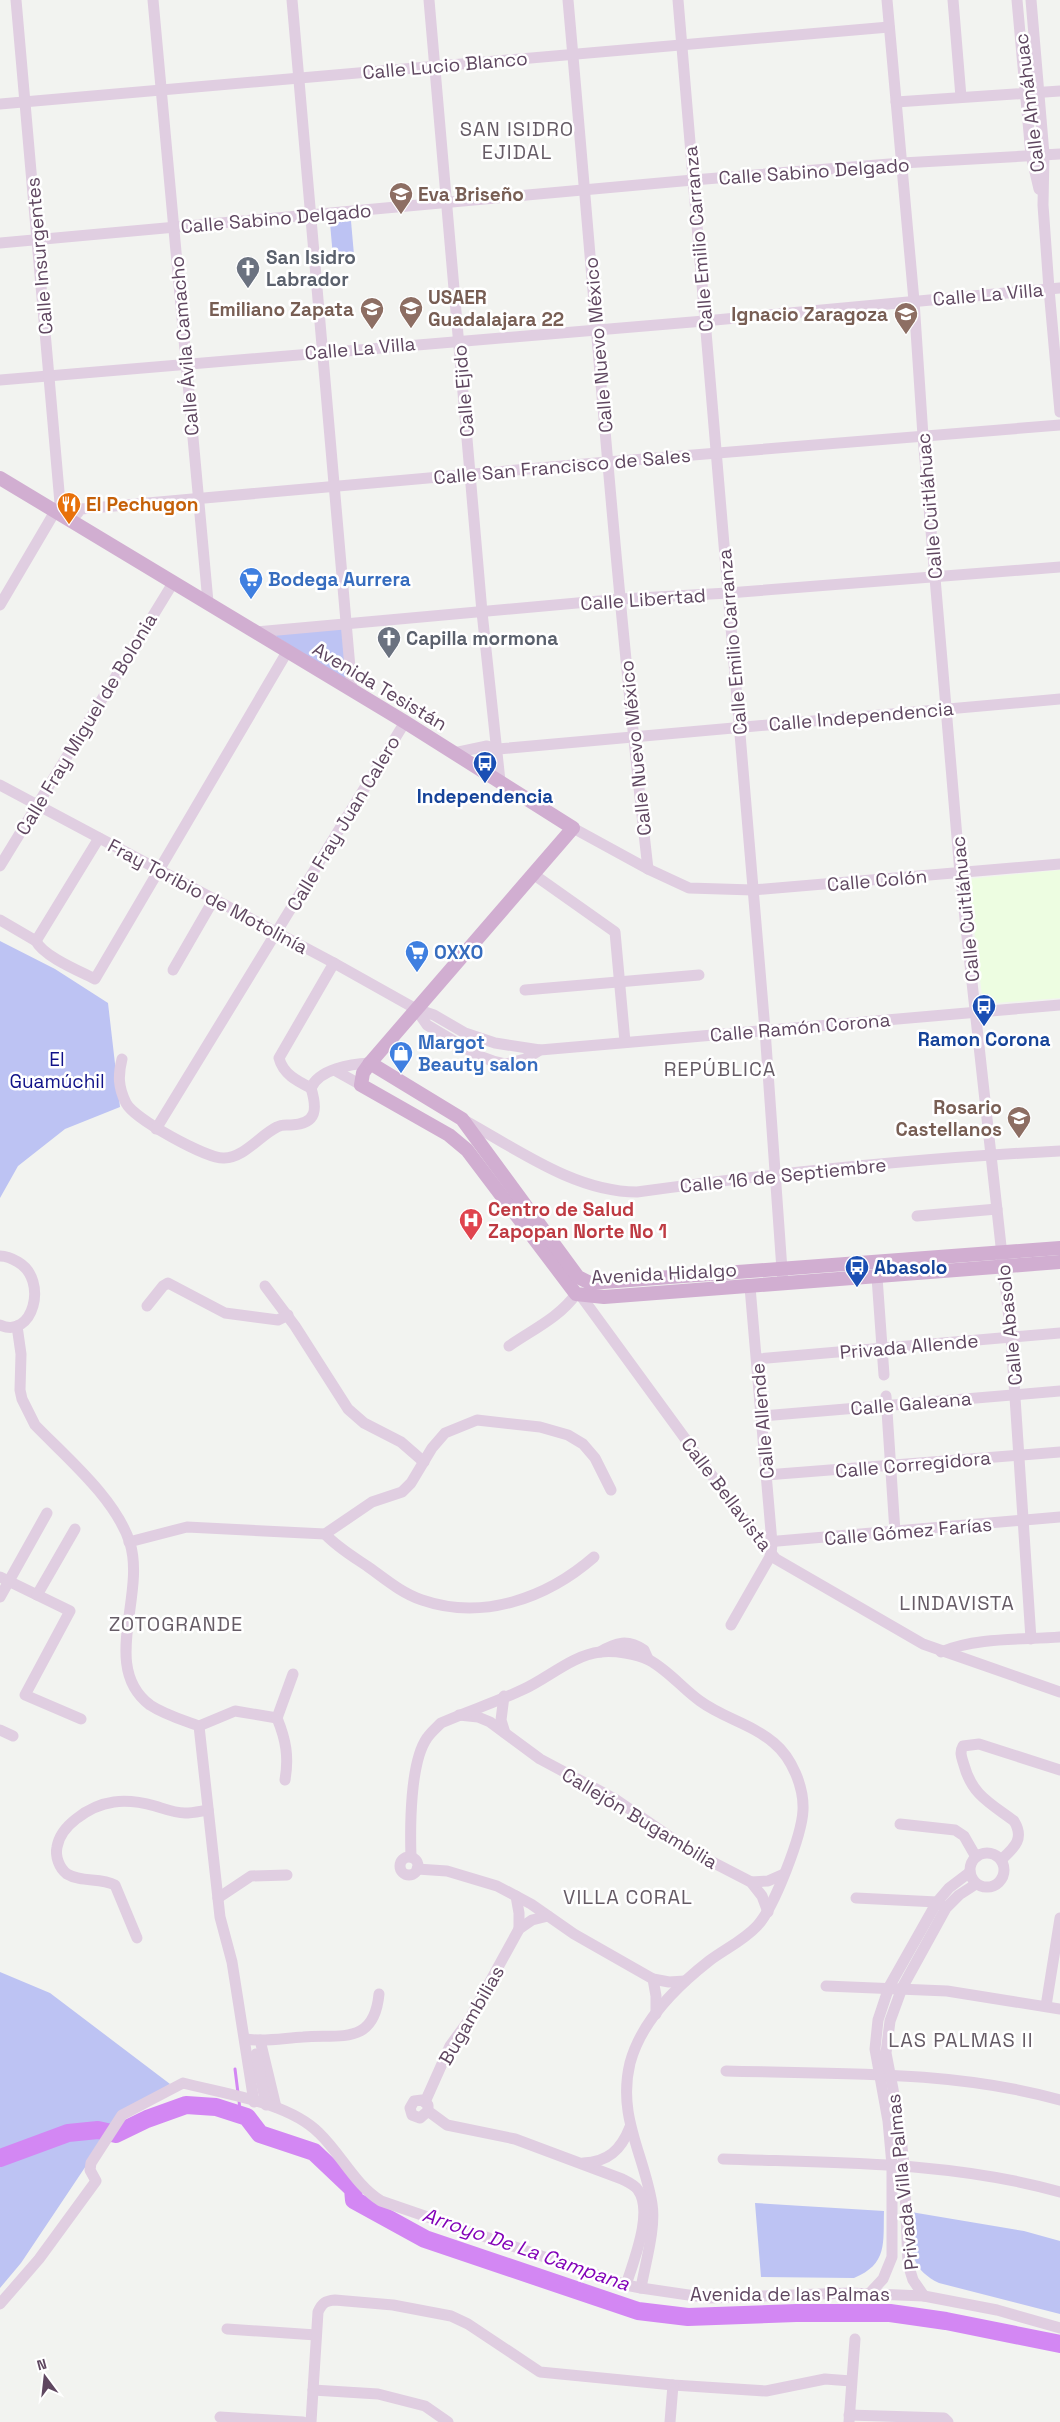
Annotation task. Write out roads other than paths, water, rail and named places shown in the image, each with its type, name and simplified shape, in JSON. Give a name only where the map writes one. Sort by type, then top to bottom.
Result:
[{"type":"main road","name":"Avenida Tesistán","points":[[0,478],[405,722],[573,828]]},
{"type":"main road","points":[[361,1085],[363,1074],[370,1063],[573,828]]},
{"type":"main road","name":"Avenida Hidalgo","points":[[370,1063],[462,1119],[578,1277],[590,1283],[650,1287],[750,1287],[783,1277],[876,1277],[1002,1260],[1060,1248]]},
{"type":"main road","name":"Avenida Hidalgo","points":[[361,1085],[449,1135],[467,1150],[578,1295],[604,1297],[650,1287],[1002,1260],[1060,1262]]},
{"type":"street","name":"Calle Insurgentes","points":[[16,0],[60,497],[56,512]]},
{"type":"street","name":"Calle Ávila Camacho","points":[[153,0],[208,602]]},
{"type":"street","points":[[292,0],[348,624],[352,691]]},
{"type":"street","name":"Calle Ejido","points":[[430,0],[482,612],[500,782]]},
{"type":"street","name":"Calle Nuevo México","points":[[568,0],[598,329],[607,462],[622,599],[632,736],[648,869]]},
{"type":"street","name":"Calle Emilio Carranza","points":[[678,0],[765,1030],[783,1277]]},
{"type":"street","name":"Calle Cuitláhuac","points":[[886,0],[914,301],[923,436],[960,873],[977,1012]]},
{"type":"street","points":[[953,0],[961,97]]},
{"type":"street","name":"Calle Ahnáhuac","points":[[1017,0],[1027,92],[1031,155],[1043,205],[1054,288],[1060,412]]},
{"type":"street","name":"Calle Ahnáhuac","points":[[1031,0],[1044,154],[1043,205]]},
{"type":"street","name":"Calle Lucio Blanco","points":[[0,104],[889,27]]},
{"type":"street","points":[[896,102],[1060,91]]},
{"type":"street","name":"Calle Sabino Delgado","points":[[0,243],[693,180],[1060,154]]},
{"type":"street","name":"Calle La Villa","points":[[0,380],[459,340],[704,321],[1054,288]]},
{"type":"street","name":"Calle San Francisco de Sales","points":[[70,521],[82,509],[607,462],[1060,425]]},
{"type":"street","points":[[0,605],[56,512]]},
{"type":"street","name":"Calle Libertad","points":[[256,632],[622,599],[728,593],[1060,567]]},
{"type":"street","name":"Calle Fray Miguel de Bolonia","points":[[0,866],[173,583]]},
{"type":"street","points":[[0,920],[36,941],[39,946],[54,956],[95,979],[287,652]]},
{"type":"street","name":"Calle Independencia","points":[[454,753],[487,746],[498,749],[738,726],[1060,699]]},
{"type":"street","name":"Calle Fray Juan Calero","points":[[156,1129],[405,722]]},
{"type":"street","name":"Fray Toribio de Motolinía","points":[[0,785],[334,963],[416,1009]]},
{"type":"street","name":"Avenida Tesistán","points":[[573,828],[648,869],[689,888],[753,890]]},
{"type":"street","points":[[36,941],[100,838]]},
{"type":"street","name":"Calle Colón","points":[[753,890],[1060,864]]},
{"type":"street","points":[[533,874],[615,932],[625,1042]]},
{"type":"street","points":[[173,970],[214,899]]},
{"type":"street","points":[[311,1088],[286,1072],[279,1058],[334,963]]},
{"type":"street","points":[[525,990],[699,975]]},
{"type":"street","name":"Calle Ramón Corona","points":[[416,1009],[434,1015],[465,1033],[495,1043],[540,1050],[1060,1004]]},
{"type":"street","name":"Calle Ramón Corona","points":[[416,1009],[427,1025],[479,1056],[493,1061],[506,1064],[525,1059],[540,1050]]},
{"type":"street","name":"Calle Abasolo","points":[[977,1012],[1016,1395],[1022,1521],[1031,1639]]},
{"type":"street","points":[[122,1059],[118,1084],[127,1105],[156,1129],[215,1158],[227,1158],[249,1148],[277,1127],[307,1121],[314,1115],[316,1108],[311,1088],[319,1075],[352,1065],[370,1063]]},
{"type":"street","points":[[336,1071],[361,1085]]},
{"type":"street","name":"Calle 16 de Septiembre","points":[[462,1119],[570,1178],[616,1192],[637,1192],[775,1174],[990,1154],[1060,1151]]},
{"type":"street","points":[[918,1216],[996,1208]]},
{"type":"street","points":[[0,1256],[11,1258],[21,1264],[34,1280],[35,1302],[24,1321],[17,1326],[9,1328],[0,1325]]},
{"type":"street","points":[[876,1277],[884,1375]]},
{"type":"street","points":[[147,1306],[163,1286],[168,1283],[225,1313],[278,1320],[288,1315]]},
{"type":"street","points":[[265,1286],[288,1315],[348,1409],[364,1423],[401,1442],[424,1462]]},
{"type":"street","name":"Calle Allende","points":[[750,1287],[772,1549]]},
{"type":"street","points":[[509,1346],[558,1313],[578,1295]]},
{"type":"street","name":"Calle Bellavista","points":[[578,1295],[757,1537],[772,1549],[923,1644],[941,1652],[1060,1692]]},
{"type":"street","points":[[17,1326],[20,1354],[20,1390],[28,1413],[35,1425],[98,1490],[120,1522],[129,1542],[135,1577],[126,1637],[126,1669],[139,1694],[150,1705],[199,1726],[235,1711],[277,1718]]},
{"type":"street","name":"Privada Allende","points":[[757,1359],[1060,1333]]},
{"type":"street","name":"Calle Galeana","points":[[762,1416],[867,1407],[886,1401],[917,1403],[1060,1391]]},
{"type":"street","points":[[886,1401],[895,1532]]},
{"type":"street","points":[[129,1542],[187,1526],[325,1534],[372,1502],[402,1492],[411,1483],[445,1433],[463,1424],[477,1420],[540,1427],[568,1435],[584,1444],[595,1458],[611,1490]]},
{"type":"street","name":"Calle Corregidora","points":[[766,1475],[1060,1452]]},
{"type":"street","points":[[0,1597],[4,1579],[47,1513]]},
{"type":"street","name":"Calle Gómez Farías","points":[[772,1549],[895,1532],[1060,1518]]},
{"type":"street","points":[[37,1595],[75,1529]]},
{"type":"street","points":[[325,1534],[335,1544],[404,1592],[422,1600],[451,1607],[482,1607],[518,1601],[550,1589],[579,1570],[594,1557]]},
{"type":"street","points":[[731,1626],[772,1549]]},
{"type":"street","points":[[4,1579],[70,1611],[25,1695],[81,1719]]},
{"type":"street","points":[[941,1652],[957,1646],[1060,1637]]},
{"type":"street","points":[[411,1857],[411,1815],[419,1759],[426,1739],[440,1723],[522,1690],[578,1660],[600,1652],[619,1642],[628,1643],[644,1650],[648,1659],[702,1702],[756,1730],[776,1744],[791,1764],[800,1788],[803,1810],[778,1893],[768,1912],[746,1936],[685,1981],[656,2014],[636,2047],[631,2061],[627,2096],[630,2127],[653,2207],[642,2288]]},
{"type":"street","points":[[285,1780],[287,1749],[277,1718],[293,1674]]},
{"type":"street","points":[[504,1696],[501,1720],[505,1733]]},
{"type":"street","name":"Callejón Bugambilia","points":[[459,1714],[484,1719],[540,1759],[615,1799],[689,1850],[751,1882],[762,1896],[768,1912]]},
{"type":"street","points":[[199,1726],[218,1898],[271,2106]]},
{"type":"street","points":[[0,1730],[13,1736]]},
{"type":"street","points":[[1001,1860],[1015,1848],[1019,1838],[1017,1827],[1014,1821],[975,1791],[968,1780],[961,1755],[963,1746],[979,1744],[1060,1770]]},
{"type":"street","points":[[137,1938],[115,1885],[108,1881],[76,1878],[65,1872],[58,1862],[56,1848],[61,1834],[86,1811],[118,1800],[136,1801],[172,1812],[185,1813],[208,1810]]},
{"type":"street","points":[[900,1824],[955,1830],[964,1836],[976,1857]]},
{"type":"street","points":[[981,1854],[992,1854],[1001,1860],[1004,1871],[999,1882],[988,1887],[976,1884],[970,1872],[972,1861],[976,1857],[981,1854]]},
{"type":"street","points":[[411,1857],[417,1862],[418,1869]]},
{"type":"street","points":[[411,1857],[404,1859],[400,1869],[408,1876],[418,1869],[447,1871],[473,1877],[516,1896],[653,1979],[669,1982],[685,1981]]},
{"type":"street","name":"Privada Villa Palmas","points":[[924,2296],[913,2280],[908,2264],[898,2165],[888,2121],[884,2076],[886,2053],[890,2021],[902,1988],[949,1888],[970,1872]]},
{"type":"street","points":[[218,1898],[251,1876],[287,1874]]},
{"type":"street","points":[[751,1882],[768,1881],[784,1874]]},
{"type":"street","name":"Privada Villa Palmas","points":[[884,2076],[875,2049],[877,2030],[889,1987],[942,1905],[976,1884]]},
{"type":"street","points":[[516,1896],[519,1929]]},
{"type":"street","points":[[856,1898],[942,1905]]},
{"type":"street","points":[[519,1929],[532,1920],[548,1916]]},
{"type":"street","points":[[1046,2006],[1060,1918]]},
{"type":"street","name":"Bugambilias","points":[[519,1929],[469,2020],[450,2046],[427,2107],[447,2125],[516,2139],[581,2164]]},
{"type":"street","points":[[653,1979],[656,1996],[656,2014]]},
{"type":"street","points":[[826,1986],[889,1987],[947,1991],[1060,2009]]},
{"type":"street","points":[[253,2040],[305,2036],[345,2037],[351,2035],[369,2023],[378,2009],[379,1994]]},
{"type":"street","points":[[249,2100],[253,2040]]},
{"type":"street","points":[[726,2071],[884,2076],[938,2080],[1032,2092],[1060,2100]]},
{"type":"street","name":"Avenida de las Palmas","points":[[0,2304],[39,2259],[96,2181],[90,2170],[91,2163],[122,2116],[183,2084],[271,2106],[309,2123],[321,2134],[368,2193],[381,2200],[626,2285],[708,2298],[869,2294],[924,2296],[997,2310],[1060,2328]]},
{"type":"street","points":[[581,2164],[602,2161],[614,2154],[630,2127]]},
{"type":"street","points":[[723,2159],[898,2165],[1030,2183],[1060,2192]]},
{"type":"street","points":[[581,2164],[622,2179],[637,2188],[643,2198],[645,2209],[643,2226],[626,2285]]},
{"type":"street","name":"Privada Villa Palmas","points":[[869,2294],[883,2279],[891,2263],[898,2165]]},
{"type":"street","points":[[891,2263],[908,2264]]},
{"type":"street","points":[[311,2422],[316,2335],[321,2305],[327,2301],[335,2300],[373,2303],[451,2316],[468,2324],[540,2372],[672,2386],[766,2391],[825,2379],[851,2381]]},
{"type":"street","points":[[227,2329],[316,2335]]},
{"type":"street","points":[[855,2339],[849,2418],[944,2418],[948,2422]]},
{"type":"street","points":[[670,2422],[672,2386]]},
{"type":"street","points":[[313,2390],[378,2394],[426,2406],[448,2422]]},
{"type":"street","points":[[220,2417],[303,2422]]},
{"type":"waterway","points":[[235,2069],[238,2093]]},
{"type":"waterway","points":[[239,2099],[240,2115]]},
{"type":"waterway","name":"Arroyo De La Campana","points":[[0,2158],[68,2133],[98,2130],[116,2134],[147,2119],[186,2105],[216,2107],[247,2117],[260,2134],[314,2152],[353,2189],[354,2200],[425,2239],[638,2311],[688,2317],[796,2313],[890,2313],[946,2321],[1060,2344]]},
{"type":"place","name":"Eva Briseño","points":[[401,215]]},
{"type":"place","name":"San Isidro Labrador","points":[[248,289]]},
{"type":"place","name":"USAER Guadalajara 22","points":[[411,329]]},
{"type":"place","name":"Emiliano Zapata","points":[[372,330]]},
{"type":"place","name":"Ignacio Zaragoza","points":[[906,335]]},
{"type":"place","name":"El Pechugon","points":[[69,525]]},
{"type":"place","name":"Bodega Aurrera","points":[[251,600]]},
{"type":"place","name":"Capilla mormona","points":[[389,659]]},
{"type":"place","name":"Independencia","points":[[485,784]]},
{"type":"place","name":"OXXO","points":[[417,973]]},
{"type":"place","name":"Ramon Corona","points":[[984,1027]]},
{"type":"place","name":"Margot Beauty salon","points":[[401,1074]]},
{"type":"place","name":"Rosario Castellanos","points":[[1019,1139]]},
{"type":"place","name":"Centro de Salud Zapopan Norte No 1","points":[[471,1241]]},
{"type":"place","name":"Abasolo","points":[[857,1288]]},
{"type":"district","name":"SAN ISIDRO EJIDAL","points":[[517,140]]},
{"type":"district","name":"REPÚBLICA","points":[[720,1069]]},
{"type":"district","name":"LINDAVISTA","points":[[957,1603]]},
{"type":"district","name":"ZOTOGRANDE","points":[[176,1624]]},
{"type":"district","name":"VILLA CORAL","points":[[628,1897]]},
{"type":"district","name":"LAS PALMAS II","points":[[961,2040]]},
{"type":"park label","name":"El Guamúchil","points":[[57,1070]]}]
